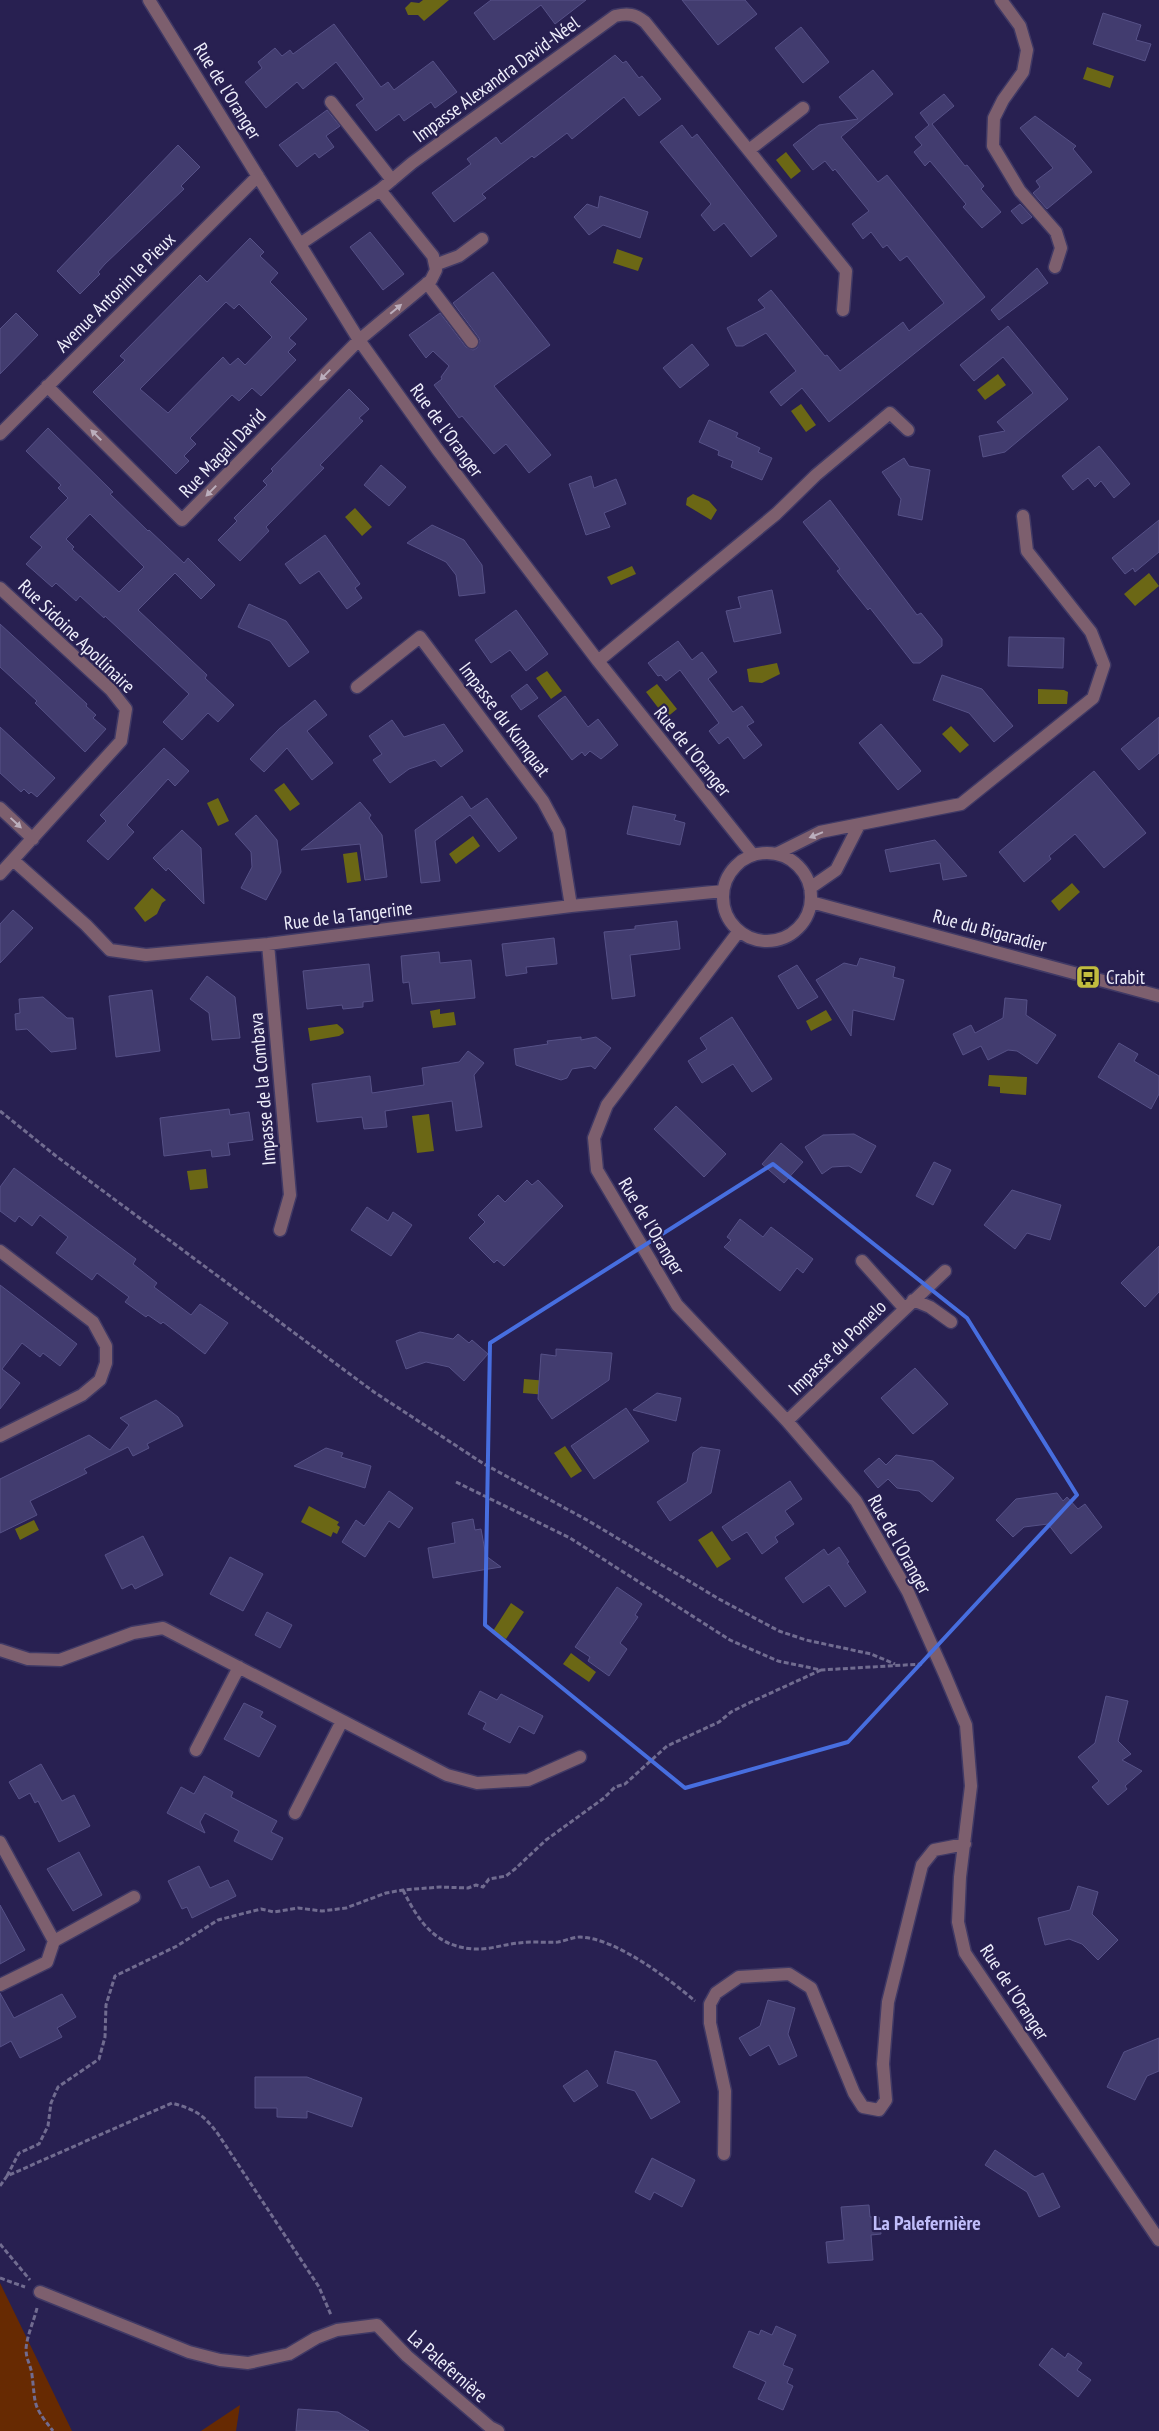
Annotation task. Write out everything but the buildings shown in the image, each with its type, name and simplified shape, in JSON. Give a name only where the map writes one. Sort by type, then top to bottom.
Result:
[{"type":"street","name":"Rue de l'Oranger","points":[[149,0],[359,340],[437,449],[598,661],[753,855]]},
{"type":"street","points":[[1002,0],[1020,26],[1027,50],[1023,72],[1003,100],[994,118],[993,146],[1020,191],[1056,232],[1061,248],[1055,267]]},
{"type":"street","name":"Impasse Alexandra David-Néel","points":[[300,244],[380,190],[615,16],[627,14],[637,16],[645,22],[846,271],[843,310]]},
{"type":"street","points":[[331,102],[392,180]]},
{"type":"street","points":[[749,150],[803,108]]},
{"type":"street","name":"Avenue Antonin le Pieux","points":[[0,434],[258,176]]},
{"type":"street","points":[[359,340],[427,283],[436,270],[433,256],[380,190]]},
{"type":"street","points":[[435,265],[459,256],[482,239]]},
{"type":"street","points":[[427,283],[472,342]]},
{"type":"street","name":"Rue Magali David","points":[[46,386],[182,520],[359,340]]},
{"type":"street","points":[[598,661],[776,514],[816,475],[890,413],[908,430]]},
{"type":"street","points":[[776,854],[791,860],[803,872],[810,888],[811,902],[805,920],[795,931],[782,939],[767,941],[752,938],[739,931],[726,913],[723,891],[728,875],[738,863],[753,855],[776,854],[820,832],[961,804],[1093,698],[1104,665],[1101,657],[1091,632],[1027,551],[1023,516]]},
{"type":"street","name":"Rue Sidoine Apollinaire","points":[[0,588],[111,690],[126,710],[121,741],[0,874]]},
{"type":"street","name":"Impasse du Kumquat","points":[[357,687],[420,637],[543,801],[558,831],[571,906]]},
{"type":"street","points":[[0,808],[33,839]]},
{"type":"street","points":[[810,888],[836,870],[859,825]]},
{"type":"street","name":"Rue de la Tangerine","points":[[13,860],[86,925],[110,950],[146,955],[268,944],[571,906],[723,891]]},
{"type":"street","name":"Rue du Bigaradier","points":[[811,902],[1159,996]]},
{"type":"street","name":"Rue de l'Oranger","points":[[739,931],[607,1106],[594,1138],[597,1170],[678,1305],[787,1421],[856,1501],[908,1592],[966,1725],[971,1786],[960,1877],[958,1922],[965,1953],[1159,2240]]},
{"type":"street","name":"Impasse de la Combava","points":[[268,944],[290,1195],[280,1230]]},
{"type":"street","points":[[0,1251],[93,1322],[106,1346],[106,1363],[100,1380],[88,1390],[0,1436]]},
{"type":"street","points":[[862,1261],[908,1304],[930,1307],[951,1322]]},
{"type":"street","name":"Impasse du Pomelo","points":[[787,1421],[944,1271]]},
{"type":"street","points":[[0,1650],[28,1659],[60,1660],[133,1633],[163,1628],[447,1775],[477,1782],[528,1780],[580,1757]]},
{"type":"street","points":[[196,1750],[239,1667]]},
{"type":"street","points":[[295,1813],[342,1721]]},
{"type":"street","points":[[0,1842],[54,1941]]},
{"type":"street","points":[[724,2154],[725,2091],[710,2023],[710,2004],[716,1993],[739,1978],[789,1974],[811,1988],[854,2093],[863,2107],[879,2110],[886,2100],[884,2064],[888,2002],[922,1865],[934,1850],[965,1844]]},
{"type":"street","points":[[0,1985],[47,1962],[54,1941],[134,1897]]},
{"type":"street","points":[[40,2292],[189,2352],[220,2360],[248,2363],[289,2354],[316,2338],[337,2330]]},
{"type":"street","name":"La Palefernière","points":[[337,2330],[377,2326],[407,2356],[490,2427],[498,2431]]},
{"type":"path","points":[[0,1111],[64,1162],[374,1392],[484,1464],[587,1520],[719,1599],[779,1631],[806,1640],[871,1654],[895,1664]]},
{"type":"path","points":[[456,1482],[570,1538],[730,1640],[778,1661],[821,1670],[895,1664],[940,1664]]},
{"type":"path","points":[[0,2186],[19,2152],[39,2144],[48,2126],[51,2104],[58,2087],[99,2058],[105,2037],[106,2005],[115,1976],[177,1946],[218,1920],[261,1909],[274,1912],[298,1908],[322,1911],[346,1908],[386,1893],[403,1890],[440,1886],[468,1888],[476,1885],[483,1887],[489,1879],[506,1876],[546,1840],[604,1798],[615,1787],[625,1784],[667,1746],[719,1722],[731,1712],[751,1702],[821,1670]]},
{"type":"path","points":[[403,1890],[420,1921],[430,1933],[446,1943],[474,1949],[520,1942],[558,1942],[579,1937],[608,1942],[675,1984],[694,2001],[710,2004]]},
{"type":"path","points":[[7,2176],[172,2103],[188,2107],[204,2115],[224,2142],[320,2287],[337,2330]]},
{"type":"path","points":[[0,2244],[40,2292]]},
{"type":"path","points":[[0,2278],[40,2292]]},
{"type":"path","points":[[40,2292],[26,2347],[26,2361],[32,2372],[34,2403],[53,2431]]},
{"type":"highlighted area","points":[[773,1164],[967,1318],[1077,1495],[848,1742],[685,1788],[485,1625],[490,1343]]},
{"type":"shaded area","points":[[423,0],[449,0],[424,21],[418,15],[408,15],[405,8],[411,2],[419,3]]},
{"type":"shaded area","points":[[1087,67],[1114,76],[1110,88],[1083,79]]},
{"type":"shaded area","points":[[786,152],[801,171],[791,179],[776,160]]},
{"type":"shaded area","points":[[617,249],[643,258],[638,271],[613,263]]},
{"type":"shaded area","points":[[998,374],[1006,385],[985,400],[977,390]]},
{"type":"shaded area","points":[[801,404],[816,425],[806,432],[791,411]]},
{"type":"shaded area","points":[[693,494],[709,501],[717,510],[711,520],[686,505],[687,498]]},
{"type":"shaded area","points":[[355,508],[372,527],[362,536],[345,517]]},
{"type":"shaded area","points":[[632,566],[636,574],[611,585],[607,577]]},
{"type":"shaded area","points":[[1149,573],[1159,586],[1135,606],[1124,594]]},
{"type":"shaded area","points":[[777,663],[780,674],[762,683],[749,682],[747,669]]},
{"type":"shaded area","points":[[547,671],[562,691],[551,699],[536,678]]},
{"type":"shaded area","points":[[657,684],[677,709],[666,718],[646,692]]},
{"type":"shaded area","points":[[1038,689],[1064,690],[1068,692],[1067,704],[1038,704]]},
{"type":"shaded area","points":[[951,726],[969,745],[960,753],[942,734]]},
{"type":"shaded area","points":[[284,783],[300,804],[290,811],[274,790]]},
{"type":"shaded area","points":[[218,798],[229,821],[218,826],[207,803]]},
{"type":"shaded area","points":[[473,836],[480,846],[456,864],[449,854]]},
{"type":"shaded area","points":[[357,852],[361,881],[347,883],[343,854]]},
{"type":"shaded area","points":[[1072,883],[1080,892],[1059,911],[1051,901]]},
{"type":"shaded area","points":[[152,888],[166,900],[162,903],[157,914],[145,922],[134,908]]},
{"type":"shaded area","points":[[440,1009],[440,1014],[454,1012],[456,1025],[433,1028],[430,1011]]},
{"type":"shaded area","points":[[826,1010],[832,1020],[811,1031],[806,1021]]},
{"type":"shaded area","points":[[337,1024],[343,1029],[344,1033],[339,1036],[310,1041],[308,1028]]},
{"type":"shaded area","points":[[989,1075],[1027,1077],[1026,1095],[1000,1093],[1000,1087],[988,1086]]},
{"type":"shaded area","points":[[429,1114],[434,1151],[417,1153],[412,1116]]},
{"type":"shaded area","points":[[206,1169],[208,1188],[190,1190],[187,1171]]},
{"type":"shaded area","points":[[524,1379],[548,1381],[547,1395],[523,1393]]},
{"type":"shaded area","points":[[565,1446],[582,1471],[571,1478],[554,1453]]},
{"type":"shaded area","points":[[309,1506],[339,1522],[337,1525],[340,1527],[337,1534],[333,1532],[331,1537],[301,1522]]},
{"type":"shaded area","points":[[34,1520],[39,1530],[20,1540],[15,1529]]},
{"type":"shaded area","points":[[712,1531],[731,1559],[717,1568],[698,1540]]},
{"type":"shaded area","points":[[511,1603],[524,1612],[506,1639],[493,1631]]},
{"type":"shaded area","points":[[571,1653],[596,1672],[589,1682],[563,1664]]},
{"type":"shaded area","points":[[0,2283],[72,2431],[0,2431]]},
{"type":"shaded area","points":[[240,2405],[236,2431],[201,2431]]},
{"type":"place","name":"Crabit","points":[[1088,977]]},
{"type":"district","name":"La Palefernière","points":[[927,2223]]}]
